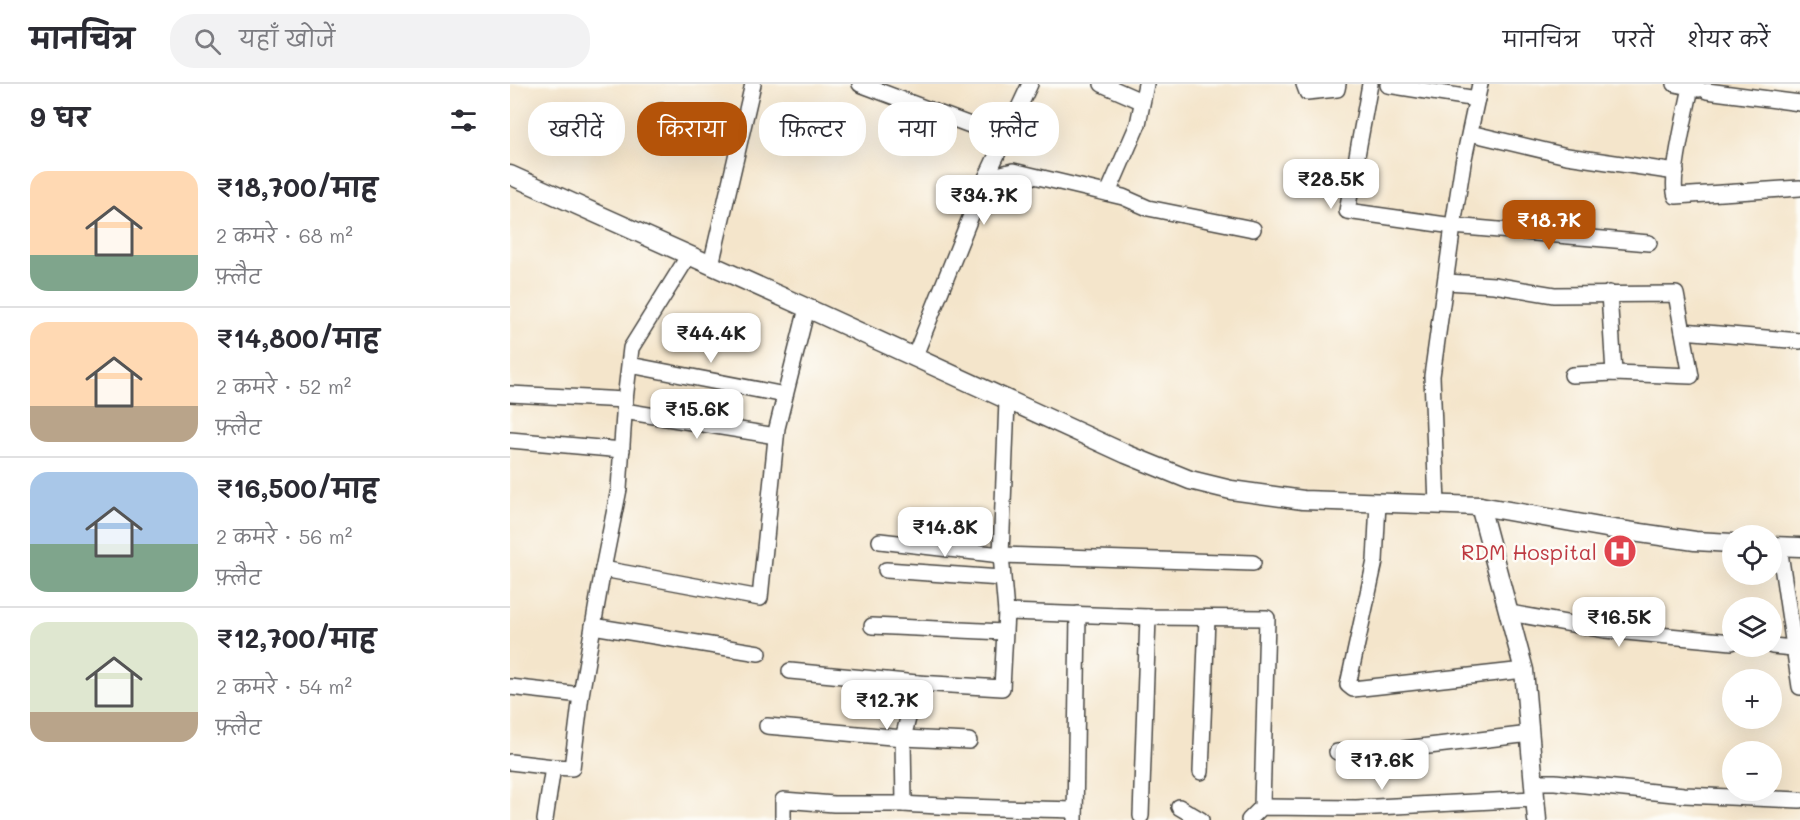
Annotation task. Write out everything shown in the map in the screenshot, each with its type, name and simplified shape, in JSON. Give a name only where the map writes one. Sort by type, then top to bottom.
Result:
[{"type":"main road","points":[[510,175],[807,308],[1007,401],[1190,480],[1231,490],[1303,500],[1480,506],[1617,530],[1722,542]]},
{"type":"main road","points":[[1480,506],[1524,670],[1537,820]]},
{"type":"main road","points":[[1782,546],[1800,547]]},
{"type":"street","points":[[747,108],[753,84]]},
{"type":"street","points":[[860,84],[969,125]]},
{"type":"street","points":[[1022,102],[1030,84]]},
{"type":"street","points":[[1102,84],[1141,101]]},
{"type":"street","points":[[1108,193],[1138,124],[1146,84]]},
{"type":"street","points":[[1304,84],[1307,92],[1337,88],[1338,84]]},
{"type":"street","points":[[1370,84],[1347,211],[1453,226],[1649,243]]},
{"type":"street","points":[[1388,84],[1479,92],[1453,226],[1447,282],[1432,376],[1437,505]]},
{"type":"street","points":[[1675,84],[1708,87],[1800,103]]},
{"type":"street","points":[[1691,87],[1673,191],[1676,196],[1800,188]]},
{"type":"street","points":[[1470,133],[1567,156],[1676,172]]},
{"type":"street","points":[[711,265],[736,156]]},
{"type":"street","points":[[914,358],[996,156]]},
{"type":"street","points":[[986,178],[1013,171],[1123,197],[1148,208],[1253,229]]},
{"type":"street","points":[[510,762],[572,768],[581,695],[619,489],[624,405],[631,348],[689,255]]},
{"type":"street","points":[[1447,282],[1494,285],[1554,295],[1676,294],[1691,376],[1614,373],[1572,375]]},
{"type":"street","points":[[1609,293],[1614,373]]},
{"type":"street","points":[[603,569],[760,598],[776,436],[807,308]]},
{"type":"street","points":[[1683,331],[1800,341]]},
{"type":"street","points":[[630,365],[785,395]]},
{"type":"street","points":[[510,394],[624,405],[776,436]]},
{"type":"street","points":[[790,671],[917,683],[1002,688],[1006,612],[1001,578],[1001,555],[1007,401]]},
{"type":"street","points":[[510,440],[622,450]]},
{"type":"street","points":[[1378,503],[1375,561],[1348,685],[1353,689],[1524,670]]},
{"type":"street","points":[[880,541],[1001,555],[1253,563]]},
{"type":"street","points":[[886,570],[1001,578]]},
{"type":"street","points":[[1782,585],[1800,687]]},
{"type":"street","points":[[1006,612],[1267,618],[1262,807]]},
{"type":"street","points":[[1510,613],[1605,630],[1722,641]]},
{"type":"street","points":[[783,820],[783,800],[834,804],[904,804],[958,814],[1005,807],[1075,815],[1078,614]]},
{"type":"street","points":[[1141,816],[1148,617]]},
{"type":"street","points":[[1201,772],[1207,618]]},
{"type":"street","points":[[593,626],[759,653]]},
{"type":"street","points":[[872,626],[1004,632]]},
{"type":"street","points":[[1782,647],[1793,648]]},
{"type":"street","points":[[904,804],[903,738],[917,683]]},
{"type":"street","points":[[510,687],[581,695]]},
{"type":"street","points":[[767,726],[903,738],[969,741]]},
{"type":"street","points":[[1337,752],[1395,750],[1530,734]]},
{"type":"street","points":[[545,820],[554,767]]},
{"type":"street","points":[[1248,820],[1262,807],[1356,808],[1535,791],[1555,782],[1684,795],[1800,800]]},
{"type":"street","points":[[833,820],[834,804]]},
{"type":"street","points":[[1179,807],[1201,820]]},
{"type":"place","name":"RDM Hospital","points":[[1620,551]]}]
